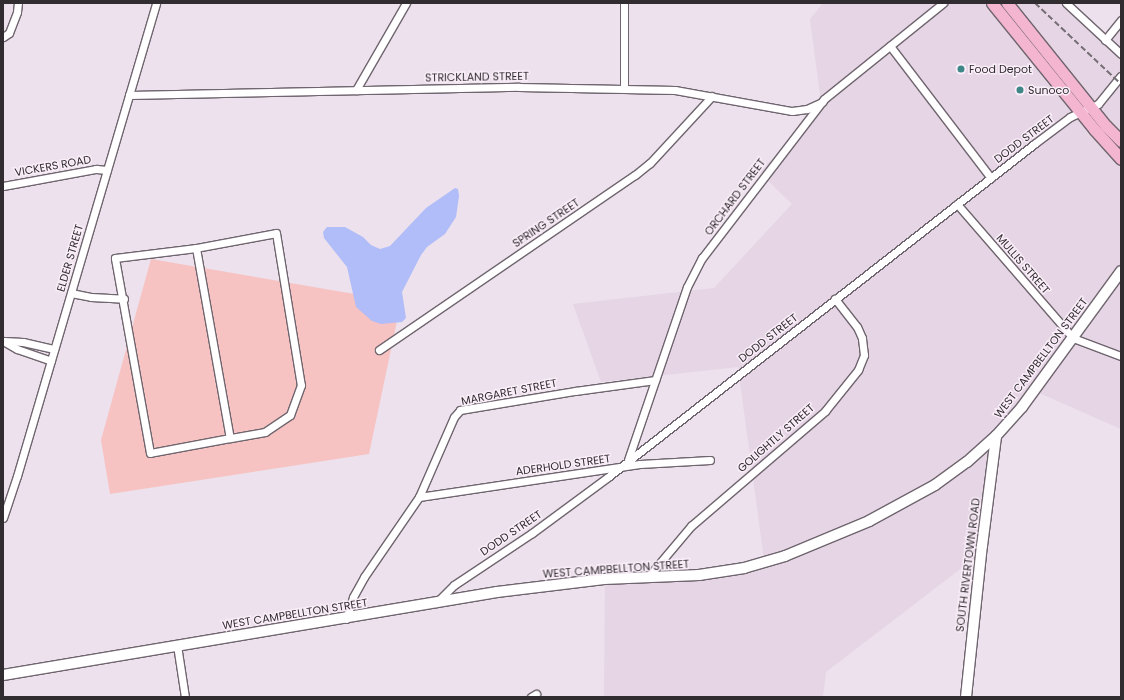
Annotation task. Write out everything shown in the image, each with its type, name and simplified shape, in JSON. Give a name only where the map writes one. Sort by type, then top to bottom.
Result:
[{"type":"main road","points":[[992,3],[1121,159]]},
{"type":"main road","points":[[1008,3],[1092,108],[1121,141]]},
{"type":"main road","name":"WEST CAMPBELLTON STREET","points":[[3,675],[177,645],[550,585],[648,577],[699,575],[744,568],[785,556],[843,533],[935,485],[967,462],[996,436],[1022,407],[1121,271]]},
{"type":"main road","name":"SOUTH RIVERTOWN ROAD","points":[[966,697],[982,546],[996,436]]},
{"type":"street","points":[[3,37],[9,33],[18,8],[18,3]]},
{"type":"street","name":"ELDER STREET","points":[[3,518],[18,476],[156,3]]},
{"type":"street","points":[[356,90],[406,3]]},
{"type":"street","points":[[624,3],[624,89]]},
{"type":"street","name":"ORCHARD STREET","points":[[628,460],[693,273],[702,258],[822,102],[943,3]]},
{"type":"street","points":[[1066,3],[1121,54]]},
{"type":"street","points":[[1106,40],[1121,20]]},
{"type":"street","points":[[890,46],[991,178]]},
{"type":"street","name":"DODD STREET","points":[[436,603],[454,585],[532,533],[618,468],[1070,117],[1092,108],[1099,103],[1112,89],[1121,76]]},
{"type":"street","name":"STRICKLAND STREET","points":[[129,95],[519,87],[675,90],[792,111],[807,109],[822,102]]},
{"type":"street","name":"SPRING STREET","points":[[379,350],[635,175],[650,163],[712,96]]},
{"type":"street","name":"VICKERS ROAD","points":[[3,186],[96,169],[107,170]]},
{"type":"street","name":"MULLIS STREET","points":[[958,204],[1072,338]]},
{"type":"street","points":[[276,233],[301,385],[290,415],[265,432],[150,453],[124,299],[115,258],[196,248],[276,233]]},
{"type":"street","points":[[196,248],[230,438]]},
{"type":"street","points":[[71,293],[91,297],[124,299]]},
{"type":"street","name":"GOLIGHTLY STREET","points":[[648,577],[691,526],[825,411],[858,370],[864,355],[862,338],[857,327],[835,299]]},
{"type":"street","points":[[1072,338],[1121,356]]},
{"type":"street","points":[[4,341],[23,342],[54,349]]},
{"type":"street","points":[[4,341],[17,349],[51,362]]},
{"type":"street","name":"MARGARET STREET","points":[[346,618],[353,597],[364,577],[419,498],[454,417],[460,410],[575,391],[655,380]]},
{"type":"street","name":"ADERHOLD STREET","points":[[419,498],[640,464],[710,460]]},
{"type":"street","points":[[177,645],[185,697]]},
{"type":"shaded area","points":[[823,3],[1069,3],[1103,40],[1121,16],[1121,429],[1030,389],[993,442],[985,550],[826,672],[823,697],[604,697],[605,582],[720,575],[765,567],[738,367],[601,382],[573,304],[714,288],[792,204],[759,172],[822,110],[810,19]]},
{"type":"shaded area","points":[[151,259],[401,302],[369,454],[110,494],[101,440]]},
{"type":"water","points":[[455,188],[458,189],[459,196],[456,217],[445,234],[427,247],[421,255],[402,292],[406,318],[402,322],[381,324],[372,321],[356,307],[347,267],[324,238],[323,232],[327,227],[345,227],[363,237],[371,245],[380,249],[390,246],[426,208]]},
{"type":"railway","points":[[1035,3],[1121,84]]},
{"type":"place","name":"Food Depot","points":[[961,69]]},
{"type":"place","name":"Sunoco","points":[[1020,90]]}]
